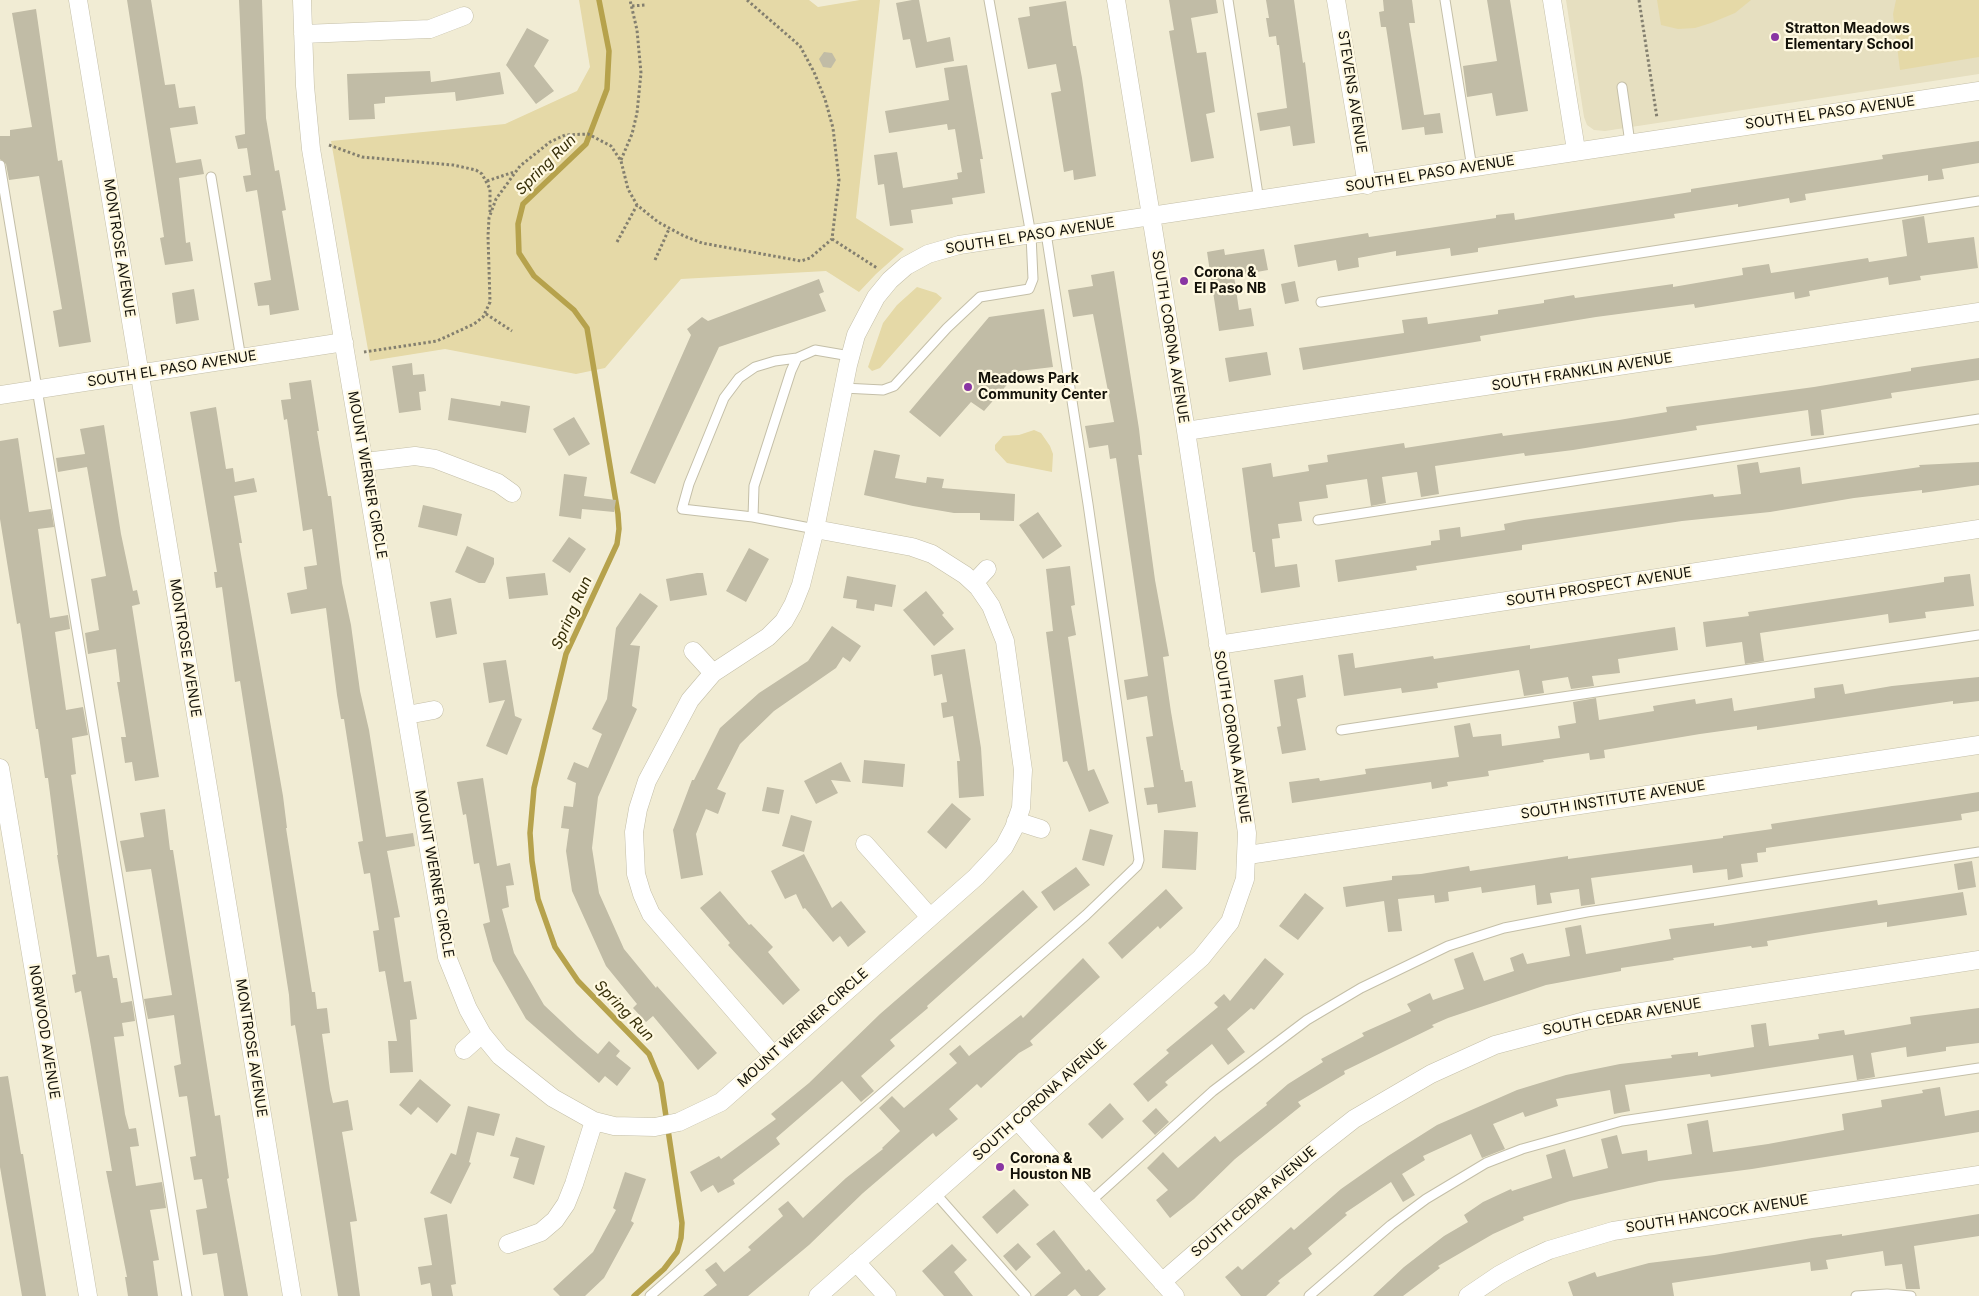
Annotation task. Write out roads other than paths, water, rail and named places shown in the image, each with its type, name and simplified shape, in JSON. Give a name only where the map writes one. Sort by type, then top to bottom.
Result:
[{"type":"street","name":"MONTROSE AVENUE","points":[[78,0],[292,1296]]},
{"type":"street","name":"MOUNT WERNER CIRCLE","points":[[302,0],[312,149],[447,957],[468,1009],[482,1034],[500,1056],[554,1098],[594,1121],[614,1126],[655,1127],[679,1122],[720,1102],[992,861],[1004,847],[1016,821],[1023,790],[1023,770],[1005,641],[991,606],[974,583],[947,562],[912,547],[815,529]]},
{"type":"street","name":"SOUTH CORONA AVENUE","points":[[818,1296],[1200,958],[1217,940],[1230,922],[1240,899],[1245,879],[1248,855],[1247,833],[1186,431],[1116,0]]},
{"type":"street","name":"STEVENS AVENUE","points":[[1336,0],[1367,185]]},
{"type":"street","points":[[1552,0],[1576,150]]},
{"type":"street","points":[[303,34],[430,29],[464,16]]},
{"type":"street","name":"SOUTH EL PASO AVENUE","points":[[773,1055],[663,930],[645,900],[636,874],[634,832],[638,809],[647,781],[690,700],[713,673],[768,637],[784,621],[801,585],[815,529],[850,356],[866,312],[890,280],[906,266],[944,248],[1367,185],[1576,150],[1979,91]]},
{"type":"street","name":"SOUTH FRANKLIN AVENUE","points":[[1186,431],[1979,312]]},
{"type":"street","name":"SOUTH EL PASO AVENUE","points":[[0,395],[344,342]]},
{"type":"street","points":[[365,462],[415,456],[436,459],[498,483],[512,493]]},
{"type":"street","name":"SOUTH PROSPECT AVENUE","points":[[1218,644],[1979,528]]},
{"type":"street","points":[[974,583],[987,569]]},
{"type":"street","points":[[692,651],[713,673]]},
{"type":"street","points":[[407,715],[434,710]]},
{"type":"street","name":"SOUTH INSTITUTE AVENUE","points":[[1248,855],[1979,745]]},
{"type":"street","name":"NORWOOD AVENUE","points":[[0,768],[88,1296]]},
{"type":"street","points":[[1016,821],[1041,829]]},
{"type":"street","points":[[865,844],[929,916]]},
{"type":"street","name":"SOUTH CEDAR AVENUE","points":[[1162,1282],[1307,1156],[1354,1120],[1430,1074],[1495,1045],[1589,1020],[1979,960]]},
{"type":"street","points":[[464,1050],[482,1034]]},
{"type":"street","points":[[1017,1120],[1175,1296]]},
{"type":"street","points":[[508,1244],[541,1232],[555,1220],[566,1204],[574,1184],[594,1121]]},
{"type":"street","name":"SOUTH HANCOCK AVENUE","points":[[1468,1296],[1499,1275],[1532,1258],[1584,1238],[1613,1231],[1979,1175]]},
{"type":"street","points":[[856,1262],[887,1296]]},
{"type":"lane","points":[[650,1296],[1086,915],[1137,866],[1139,860],[1090,514],[1038,234],[989,0]]},
{"type":"lane","points":[[1228,0],[1260,201]]},
{"type":"lane","points":[[1445,0],[1472,168]]},
{"type":"lane","points":[[1622,87],[1630,143]]},
{"type":"lane","points":[[0,165],[187,1296]]},
{"type":"lane","points":[[211,177],[241,359]]},
{"type":"lane","points":[[1321,302],[1979,201]]},
{"type":"lane","points":[[843,388],[883,390],[894,386],[947,328],[980,297],[1029,289],[1033,279],[1038,234]]},
{"type":"lane","points":[[815,529],[753,517],[682,509],[689,484],[724,398],[740,378],[755,367],[775,361],[797,358],[815,350],[850,356]]},
{"type":"lane","points":[[753,517],[754,486],[791,371],[797,358]]},
{"type":"lane","points":[[1318,520],[1979,418]]},
{"type":"lane","points":[[1341,730],[1979,635]]},
{"type":"lane","points":[[1090,1202],[1213,1091],[1307,1020],[1361,988],[1448,946],[1504,928],[1587,912],[1979,852]]},
{"type":"lane","points":[[1309,1296],[1391,1225],[1426,1199],[1486,1163],[1522,1149],[1622,1121],[1979,1068]]},
{"type":"lane","points":[[934,1193],[1026,1296]]},
{"type":"lane","points":[[1856,1296],[1887,1294],[1911,1296]]},
{"type":"waterway","name":"Spring Run","points":[[599,0],[609,51],[607,89],[586,144],[523,204],[518,224],[519,253],[534,276],[574,310],[587,328],[619,529],[617,544],[566,654],[534,788],[530,833],[538,899],[555,947],[578,981],[649,1054],[661,1083],[682,1223],[681,1238],[677,1252],[664,1269],[634,1296]]},
{"type":"place","name":"Stratton Meadows Elementary School","points":[[1775,37]]},
{"type":"place","name":"Corona & El Paso NB","points":[[1184,281]]},
{"type":"place","name":"Meadows Park Community Center","points":[[968,387]]},
{"type":"place","name":"Corona & Houston NB","points":[[1000,1167]]}]
